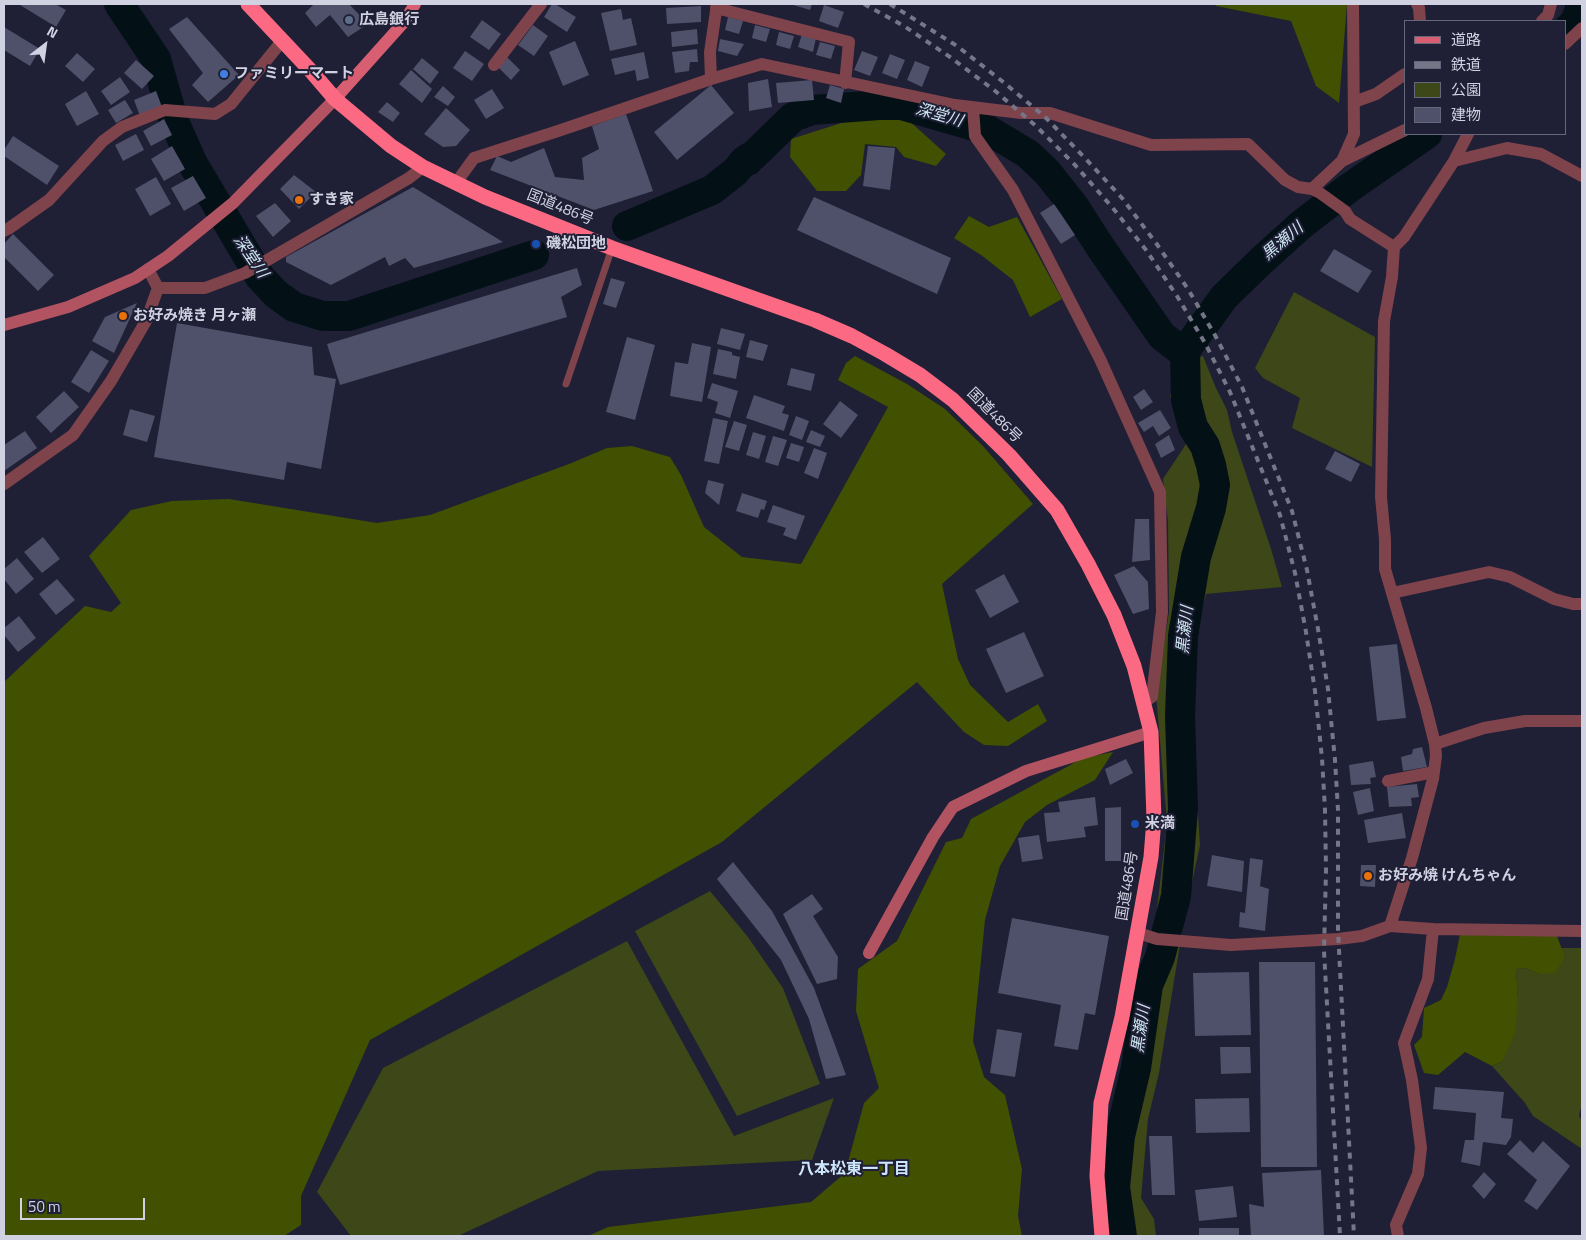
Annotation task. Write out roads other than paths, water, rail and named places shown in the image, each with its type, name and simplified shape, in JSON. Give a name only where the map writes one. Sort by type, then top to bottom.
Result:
[{"type":"highway","name":"国道486号","points":[[248,4],[335,99],[391,146],[423,167],[485,197],[612,248],[815,320],[852,336],[920,375],[953,400],[1009,454],[1056,510],[1088,564],[1114,615],[1134,666],[1151,732],[1154,819],[1151,857],[1122,1017],[1101,1102],[1097,1176],[1102,1236]]},
{"type":"main road","points":[[335,99],[404,22],[415,4]]},
{"type":"street","points":[[494,64],[542,4]]},
{"type":"street","points":[[1316,191],[1342,161],[1354,134],[1353,4]]},
{"type":"street","points":[[1417,4],[1420,20]]},
{"type":"street","points":[[1543,20],[1548,15],[1551,4]]},
{"type":"street","points":[[711,78],[710,52],[716,6],[848,42],[845,83]]},
{"type":"street","points":[[1566,43],[1582,28]]},
{"type":"street","points":[[4,230],[49,200],[103,141],[122,127],[165,110],[215,114],[231,104],[282,41]]},
{"type":"street","points":[[456,184],[474,158],[711,78],[762,64],[955,106],[973,113],[1050,113],[1151,145],[1248,144],[1285,180],[1298,187],[1316,191],[1345,211],[1350,219],[1394,247]]},
{"type":"street","points":[[1354,102],[1376,94],[1404,75]]},
{"type":"street","points":[[4,325],[68,307],[135,278],[168,256],[233,202],[335,99]]},
{"type":"street","points":[[973,113],[974,136],[1013,190],[1100,359],[1160,492],[1162,612],[1152,697],[1144,702]]},
{"type":"street","points":[[1342,161],[1404,130]]},
{"type":"street","points":[[1390,926],[1412,858],[1434,772],[1436,756],[1435,744],[1385,569],[1381,486],[1384,321],[1392,278],[1394,247],[1404,237],[1454,161],[1467,135]]},
{"type":"street","points":[[1454,161],[1507,148],[1541,154],[1582,176]]},
{"type":"street","points":[[158,288],[205,288],[245,272],[408,178],[423,167]]},
{"type":"street","points":[[4,484],[73,435],[110,381],[146,321],[158,288],[148,269]]},
{"type":"street","points":[[1392,593],[1490,572],[1510,577],[1554,599],[1572,604],[1582,604]]},
{"type":"street","points":[[1435,744],[1484,728],[1525,721],[1582,721]]},
{"type":"street","points":[[869,953],[933,837],[953,807],[1026,771],[1151,732]]},
{"type":"street","points":[[1388,781],[1434,772]]},
{"type":"street","points":[[1138,934],[1157,939],[1231,945],[1338,939],[1362,936],[1390,926],[1432,929],[1582,931]]},
{"type":"street","points":[[1398,1236],[1396,1225],[1418,1174],[1421,1148],[1412,1080],[1404,1043],[1428,978],[1432,929]]},
{"type":"lane","points":[[566,384],[612,248]]},
{"type":"waterway","name":"深堂川","points":[[119,4],[156,59],[173,119],[193,164],[260,277],[276,294],[294,307],[323,316],[349,316],[534,255]]},
{"type":"waterway","name":"黒瀬川","points":[[1566,31],[1575,22],[1582,4]]},
{"type":"waterway","name":"深堂川","points":[[627,226],[712,190],[736,171],[744,161],[748,161],[748,158],[753,156],[793,117],[812,110],[902,105],[988,130],[1028,154],[1047,172],[1074,206],[1162,336],[1179,349],[1185,351]]},
{"type":"waterway","name":"黒瀬川","points":[[1122,1236],[1115,1187],[1120,1136],[1136,1068],[1148,985],[1160,957],[1176,896],[1183,809],[1180,716],[1183,636],[1196,557],[1211,508],[1215,485],[1205,446],[1193,427],[1186,400],[1185,351],[1224,297],[1302,224],[1349,188],[1426,135]]},
{"type":"railway","points":[[864,4],[904,26],[994,90],[1036,126],[1075,165],[1112,207],[1146,250],[1177,296],[1205,343],[1230,392],[1280,515],[1295,573],[1306,632],[1322,758],[1326,870],[1324,951],[1340,1236]]},
{"type":"railway","points":[[890,4],[957,46],[1002,81],[1045,117],[1122,198],[1188,289],[1216,337],[1242,387],[1292,511],[1307,570],[1318,629],[1328,689],[1335,760],[1338,810],[1338,931],[1354,1236]]},
{"type":"place","name":"広島銀行","points":[[349,20]]},
{"type":"place","name":"ファミリーマート","points":[[224,74]]},
{"type":"place","name":"すき家","points":[[299,200]]},
{"type":"place","name":"磯松団地","points":[[536,244]]},
{"type":"place","name":"お好み焼き 月ヶ瀬","points":[[123,316]]},
{"type":"place","name":"米満","points":[[1135,824]]},
{"type":"place","name":"お好み焼 けんちゃん","points":[[1368,876]]},
{"type":"district","name":"八本松東一丁目","points":[[854,1170]]}]
